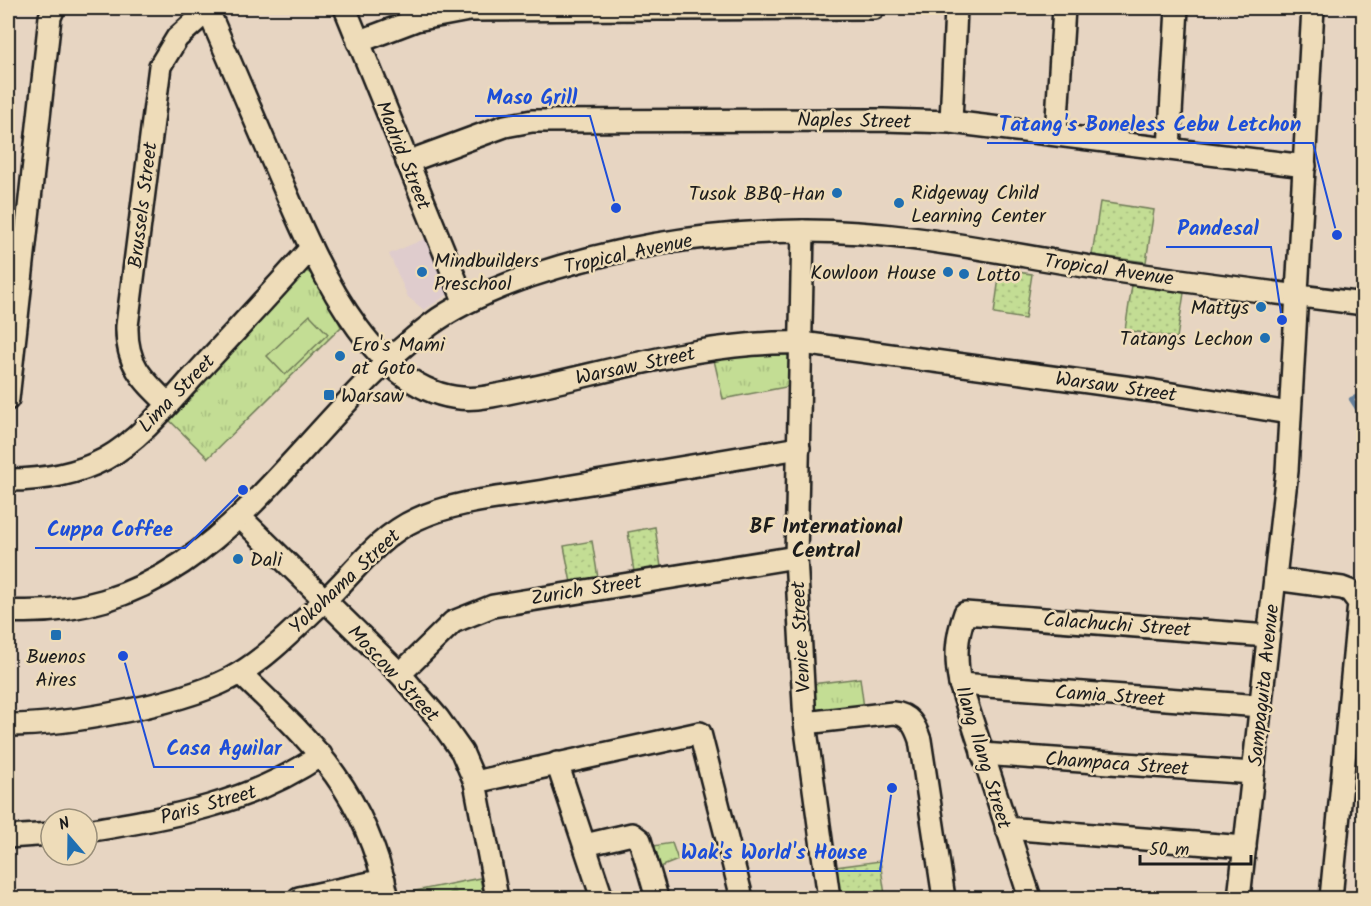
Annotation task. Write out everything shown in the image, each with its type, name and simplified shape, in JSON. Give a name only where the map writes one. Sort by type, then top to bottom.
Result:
[{"type":"street","points":[[8,399],[50,17],[54,8]]},
{"type":"street","name":"Madrid Street","points":[[345,8],[465,303]]},
{"type":"street","points":[[358,42],[416,20],[469,10],[874,8]]},
{"type":"street","points":[[951,122],[956,8]]},
{"type":"street","points":[[1056,134],[1064,8]]},
{"type":"street","points":[[1169,149],[1177,8]]},
{"type":"street","name":"Sampaguita Avenue","points":[[1239,898],[1287,471],[1313,8]]},
{"type":"street","name":"Warsaw Street","points":[[208,9],[311,248],[353,324],[387,360],[423,387],[444,396],[483,397],[710,350],[766,342],[802,343],[1154,391],[1289,413]]},
{"type":"street","name":"Brussels Street","points":[[168,404],[139,374],[130,359],[127,326],[160,66],[177,38],[208,9]]},
{"type":"street","name":"Naples Street","points":[[407,162],[505,126],[532,121],[862,119],[951,122],[1305,166]]},
{"type":"street","name":"Tropical Avenue","points":[[8,611],[69,610],[121,595],[164,576],[212,542],[240,517],[387,360],[432,322],[465,303],[530,276],[598,256],[661,242],[803,231],[893,237],[1364,304]]},
{"type":"street","name":"Venice Street","points":[[803,231],[796,557],[805,723],[829,898]]},
{"type":"street","name":"Lima Street","points":[[8,480],[48,478],[77,471],[106,458],[132,439],[168,404],[311,248]]},
{"type":"street","name":"Yokohama Street","points":[[8,725],[75,720],[139,708],[211,686],[240,674],[324,601],[373,548],[394,530],[443,510],[799,448]]},
{"type":"street","name":"Moscow Street","points":[[240,517],[400,674],[438,718],[462,752],[475,782],[497,898]]},
{"type":"street","name":"Zurich Street","points":[[400,674],[453,622],[493,606],[796,557]]},
{"type":"street","points":[[1275,579],[1342,588],[1355,597],[1360,612],[1357,709],[1331,898]]},
{"type":"street","name":"Calachuchi Street","points":[[965,613],[1268,636]]},
{"type":"street","name":"Ilang Ilang Street","points":[[965,613],[956,645],[956,663],[960,684],[1030,898]]},
{"type":"street","points":[[240,674],[321,754],[341,780],[361,815],[375,848],[386,889],[299,898]]},
{"type":"street","name":"Camia Street","points":[[960,684],[1260,706]]},
{"type":"street","points":[[805,723],[893,713],[902,713],[912,721],[920,740],[944,898]]},
{"type":"street","points":[[475,782],[700,732],[742,898]]},
{"type":"street","name":"Paris Street","points":[[99,829],[225,803],[284,779],[321,754]]},
{"type":"street","name":"Champaca Street","points":[[982,754],[1253,773]]},
{"type":"street","points":[[557,763],[602,898]]},
{"type":"street","points":[[1006,828],[1245,847]]},
{"type":"street","points":[[585,845],[632,834],[640,840],[657,898]]},
{"type":"street","points":[[8,837],[39,835]]},
{"type":"shaded area","name":"Mindbuilders Preschool","points":[[431,236],[455,290],[424,310],[408,297],[389,254]]},
{"type":"green space","points":[[1100,202],[1154,210],[1146,262],[1092,255]]},
{"type":"green space","points":[[305,270],[318,278],[341,327],[208,458],[165,416]]},
{"type":"green space","points":[[1000,270],[1032,274],[1025,319],[994,314]]},
{"type":"green space","points":[[1132,285],[1184,293],[1177,338],[1125,330]]},
{"type":"green space","points":[[310,315],[328,334],[285,375],[267,356]]},
{"type":"green space","points":[[772,349],[789,355],[791,386],[723,399],[714,360]]},
{"type":"green space","points":[[655,527],[661,567],[634,572],[628,532]]},
{"type":"green space","points":[[592,541],[598,578],[571,583],[564,546]]},
{"type":"green space","points":[[860,678],[864,708],[813,714],[812,684]]},
{"type":"green space","points":[[672,843],[678,860],[658,868],[653,846]]},
{"type":"green space","points":[[880,861],[885,895],[840,898],[836,867]]},
{"type":"green space","points":[[480,878],[484,898],[400,898],[400,894]]},
{"type":"waterway","points":[[1364,394],[1351,399],[1364,419]]},
{"type":"place","name":"Tusok BBQ-Han","points":[[837,193]]},
{"type":"place","name":"Ridgeway Child Learning Center","points":[[899,203]]},
{"type":"place","name":"Maso Grill","points":[[616,208]]},
{"type":"place","name":"Tatang's Boneless Cebu Letchon","points":[[1337,235]]},
{"type":"place","name":"Mindbuilders Preschool","points":[[422,272]]},
{"type":"place","name":"Kowloon House","points":[[948,272]]},
{"type":"place","name":"Lotto","points":[[964,274]]},
{"type":"place","name":"Mattys","points":[[1261,307]]},
{"type":"place","name":"Pandesal","points":[[1282,320]]},
{"type":"place","name":"Tatangs Lechon","points":[[1265,338]]},
{"type":"place","name":"Ero's Mami at Goto","points":[[340,356]]},
{"type":"place","name":"Warsaw","points":[[329,395]]},
{"type":"place","name":"Cuppa Coffee","points":[[243,490]]},
{"type":"place","name":"Dali","points":[[238,559]]},
{"type":"place","name":"Buenos Aires","points":[[56,635]]},
{"type":"place","name":"Casa Aguilar","points":[[123,656]]},
{"type":"place","name":"Wak's World's House","points":[[892,788]]},
{"type":"district","name":"BF International Central","points":[[826,538]]}]
